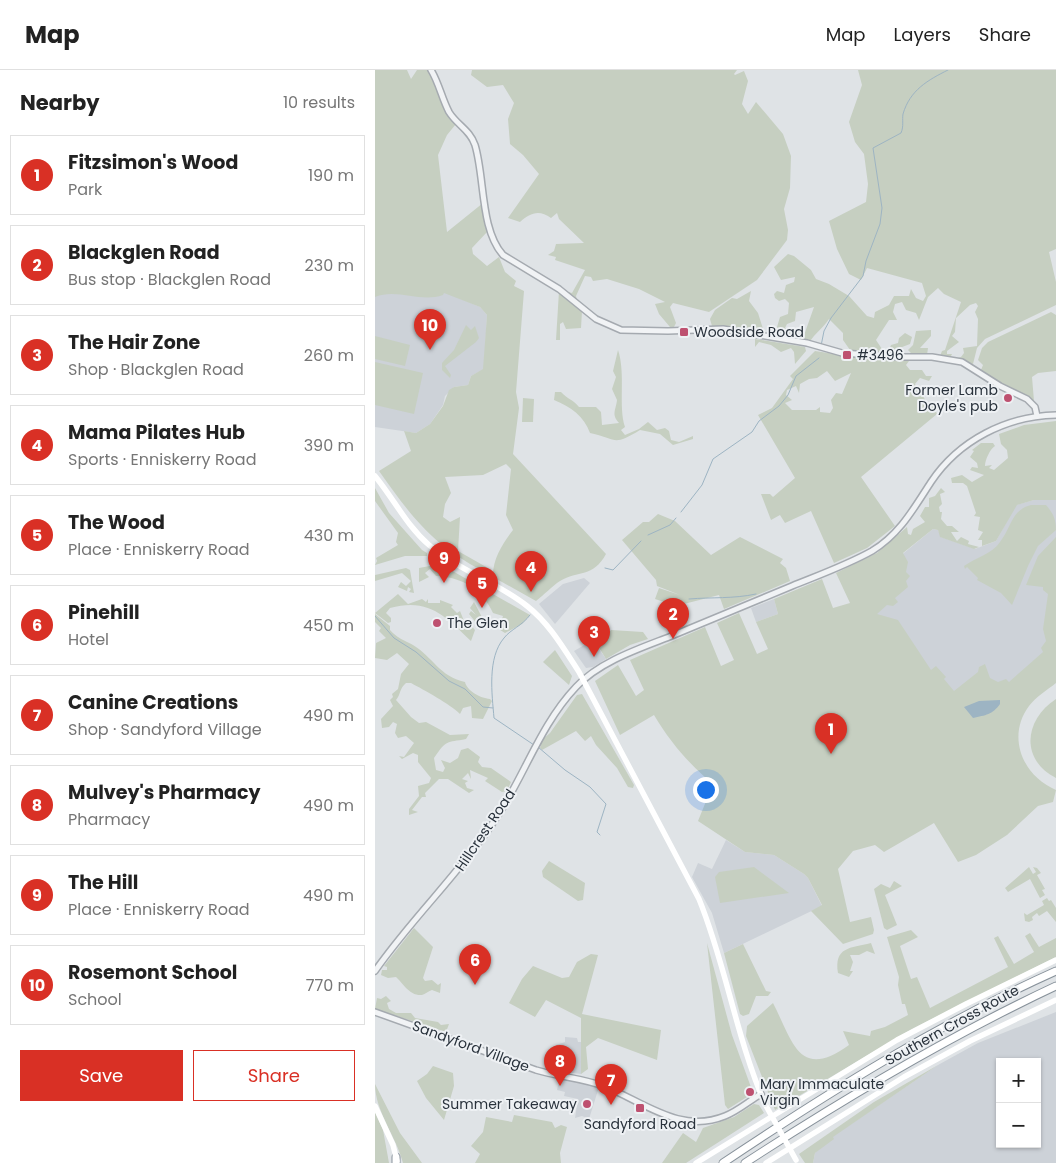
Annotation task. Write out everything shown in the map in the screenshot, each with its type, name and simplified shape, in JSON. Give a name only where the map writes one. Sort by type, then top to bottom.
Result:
[{"type":"highway","name":"Southern Cross Route","points":[[723,1163],[895,1056],[988,1004],[1056,971]]},
{"type":"highway","name":"Southern Cross Route","points":[[745,1163],[818,1115],[924,1053],[1056,986]]},
{"type":"highway","points":[[718,1163],[744,1149]]},
{"type":"main road","points":[[375,476],[403,518],[429,546],[517,598],[535,613],[557,640],[583,680],[699,899],[709,926],[741,1040],[761,1094],[797,1162]]},
{"type":"main road","points":[[695,1163],[889,1045],[966,1004],[1056,960]]},
{"type":"main road","points":[[766,1163],[911,1073],[970,1041],[1056,1000]]},
{"type":"main road","points":[[375,1106],[393,1145],[398,1161]]},
{"type":"street","points":[[431,70],[440,86],[449,112],[471,135],[475,144],[482,172],[488,222],[498,249],[503,255],[559,289],[596,319],[621,330],[723,329],[800,342],[842,353],[898,358],[932,357],[962,362],[1000,386],[1027,399],[1035,407],[1037,416]]},
{"type":"street","name":"Hillcrest Road","points":[[375,972],[400,938],[441,892],[477,846],[505,804],[538,741],[569,695],[583,680],[649,645],[824,573],[872,551],[900,528],[940,470],[962,448],[998,427],[1037,416],[1056,415]]},
{"type":"street","name":"Sandyford Village","points":[[375,1012],[536,1070],[559,1076],[569,1076],[603,1086],[677,1120],[700,1122],[723,1117],[761,1094]]},
{"type":"shaded area","points":[[427,288],[450,294],[480,307],[487,315],[484,369],[471,376],[468,385],[454,387],[445,396],[443,405],[430,424],[416,433],[375,427],[375,294]]},
{"type":"shaded area","points":[[1034,500],[1056,500],[1056,543],[1052,577],[1052,662],[954,708],[900,624],[864,616],[899,557],[933,529],[938,530],[941,537],[975,549],[996,541],[1016,505]]},
{"type":"shaded area","points":[[584,578],[590,583],[555,624],[539,604],[563,584]]},
{"type":"shaded area","points":[[774,599],[778,614],[756,622],[751,608]]},
{"type":"shaded area","points":[[593,640],[606,659],[593,667],[586,668],[574,651]]},
{"type":"shaded area","points":[[726,840],[745,852],[774,855],[804,874],[808,878],[822,906],[724,953],[712,913],[692,877],[698,863],[712,869]]},
{"type":"shaded area","points":[[1056,1012],[1056,1163],[813,1163],[815,1153],[832,1137],[938,1065],[978,1043]]},
{"type":"shaded area","points":[[565,1037],[577,1038],[578,1042],[582,1042],[581,1074],[556,1071],[561,1051],[556,1050],[556,1045],[565,1042]]},
{"type":"shaded area","points":[[565,1078],[599,1087],[589,1119],[582,1116],[575,1118],[578,1099],[564,1096],[565,1092],[557,1090],[559,1081]]},
{"type":"green space","points":[[375,70],[407,70],[411,79],[417,70],[430,70],[446,111],[456,124],[447,135],[438,155],[447,232],[483,203],[488,231],[472,248],[473,254],[487,266],[499,257],[505,272],[516,281],[514,286],[524,291],[516,392],[519,408],[513,454],[606,554],[596,567],[560,581],[536,601],[493,577],[496,558],[513,530],[506,515],[511,469],[506,464],[483,475],[445,477],[451,493],[445,504],[443,517],[450,522],[460,517],[458,551],[488,568],[483,571],[465,561],[436,540],[413,516],[379,471],[411,451],[404,431],[416,433],[430,424],[443,406],[449,390],[454,387],[468,385],[471,376],[483,369],[487,315],[480,307],[444,293],[434,297],[392,294],[375,297]]},
{"type":"green space","points":[[472,70],[737,70],[735,75],[744,71],[748,81],[742,104],[748,114],[756,102],[783,134],[791,156],[790,188],[784,209],[788,230],[787,240],[757,280],[709,312],[673,303],[670,307],[676,323],[674,327],[670,327],[659,314],[655,304],[665,302],[639,289],[607,279],[593,281],[591,277],[585,276],[576,296],[577,300],[565,291],[572,293],[585,270],[555,260],[556,257],[548,255],[554,251],[556,244],[584,243],[559,219],[557,213],[551,218],[547,215],[535,213],[527,216],[520,222],[508,218],[539,174],[523,155],[510,144],[508,119],[514,103],[503,85],[487,87],[471,75]]},
{"type":"green space","points":[[858,70],[1056,70],[1056,249],[1049,252],[1056,282],[1056,305],[985,339],[977,348],[973,364],[955,359],[961,357],[964,353],[963,348],[977,346],[978,319],[975,312],[978,306],[976,303],[970,305],[956,318],[955,332],[952,336],[959,342],[947,351],[947,354],[952,354],[950,358],[940,356],[942,351],[945,350],[961,302],[944,294],[938,288],[928,297],[919,320],[916,313],[906,310],[902,302],[895,304],[893,312],[897,320],[889,320],[876,340],[882,349],[889,350],[891,345],[898,343],[899,338],[905,333],[912,337],[910,344],[897,349],[891,356],[850,350],[843,340],[843,333],[829,319],[809,343],[802,341],[814,307],[796,312],[795,321],[787,324],[785,328],[790,330],[792,336],[780,333],[777,327],[780,317],[788,314],[789,303],[785,299],[779,301],[775,298],[774,294],[777,291],[784,293],[786,285],[794,282],[795,277],[781,280],[774,267],[788,254],[794,256],[811,270],[816,279],[829,284],[849,296],[867,316],[874,318],[875,312],[889,305],[894,296],[909,296],[911,289],[916,298],[923,301],[926,296],[922,283],[867,268],[861,280],[849,274],[837,249],[829,221],[866,202],[868,184],[864,154],[855,142],[849,122],[862,85]]},
{"type":"green space","points":[[559,291],[582,311],[581,328],[566,329],[563,322],[560,324],[560,340],[556,340]]},
{"type":"green space","points":[[751,291],[749,301],[758,313],[764,332],[712,326],[710,319],[715,310],[732,298],[737,299]]},
{"type":"green space","points":[[1051,312],[1056,315],[1056,371],[1038,373],[1032,377],[1034,401],[1020,392],[1005,387],[981,370],[983,365],[978,360],[982,348],[988,342]]},
{"type":"green space","points":[[466,325],[471,330],[475,326],[479,338],[445,366],[451,375],[450,378],[442,370],[442,363],[454,350]]},
{"type":"green space","points":[[931,330],[931,336],[920,348],[928,348],[927,355],[913,355],[908,350],[913,345],[916,331]]},
{"type":"green space","points":[[375,336],[410,345],[405,366],[375,359]]},
{"type":"green space","points":[[755,339],[805,347],[806,351],[795,364],[794,352],[791,348],[781,352],[771,345],[759,342],[755,347]]},
{"type":"green space","points":[[618,350],[625,427],[621,430],[625,435],[639,429],[648,422],[657,430],[665,428],[669,431],[671,440],[679,442],[693,436],[693,439],[673,445],[660,434],[640,430],[619,440],[611,439],[590,433],[576,413],[554,400],[555,392],[561,392],[579,407],[596,407],[601,412],[602,425],[619,423],[615,414],[617,400],[612,389],[616,377],[613,371]]},
{"type":"green space","points":[[815,351],[867,359],[909,361],[906,365],[910,370],[922,370],[926,376],[932,376],[929,381],[920,378],[915,384],[928,404],[932,403],[937,414],[861,477],[895,526],[867,548],[834,563],[811,511],[785,523],[780,515],[771,520],[761,494],[770,494],[773,497],[795,478],[758,415],[772,408],[793,379],[790,376]],"holes":[[[827,371],[835,381],[851,373],[842,394],[836,393],[831,400],[833,408],[830,413],[820,412],[820,407],[816,410],[792,410],[785,403],[792,400],[786,395],[787,390],[796,386],[799,393],[800,384],[809,379],[817,378]]]},
{"type":"green space","points":[[375,362],[423,373],[414,414],[375,405]]},
{"type":"green space","points":[[523,398],[534,399],[533,422],[522,422]]},
{"type":"green space","points":[[1056,421],[1056,500],[1034,500],[1017,505],[996,541],[982,546],[982,540],[978,540],[983,532],[978,530],[980,517],[974,516],[976,513],[967,486],[963,483],[952,483],[951,478],[962,475],[972,482],[984,475],[970,470],[972,467],[978,468],[977,463],[970,457],[974,451],[972,450],[981,443],[993,443],[995,446],[988,455],[985,466],[992,465],[989,468],[994,470],[1008,458],[1007,450],[1001,444],[999,434],[1024,425]]},
{"type":"green space","points":[[375,488],[389,513],[422,550],[427,553],[427,556],[405,556],[375,565],[376,558],[398,545],[396,542],[398,533],[375,501]]},
{"type":"green space","points":[[941,488],[945,492],[940,494],[942,504],[939,507],[940,512],[942,512],[941,519],[947,526],[952,526],[959,532],[951,532],[957,541],[961,537],[969,541],[968,544],[979,547],[974,549],[940,537],[938,530],[933,529],[903,553],[908,562],[906,572],[910,576],[906,581],[908,587],[895,598],[898,602],[893,606],[887,605],[877,614],[898,620],[931,670],[936,666],[946,677],[944,679],[954,691],[978,672],[979,667],[985,664],[990,678],[998,682],[1006,679],[1009,682],[1043,652],[1041,648],[1046,641],[1043,629],[1048,594],[1043,590],[1043,587],[1026,585],[1038,556],[1056,537],[1056,683],[1029,706],[1022,718],[1019,730],[1019,743],[1021,754],[1027,765],[1044,784],[1056,790],[1053,802],[1038,806],[1007,835],[976,855],[958,862],[934,823],[884,852],[875,845],[853,851],[838,869],[850,922],[871,917],[874,930],[873,934],[843,944],[811,911],[822,905],[804,874],[774,855],[745,852],[698,821],[713,784],[681,752],[654,715],[620,735],[595,681],[618,665],[636,696],[644,690],[630,660],[705,627],[721,666],[734,660],[717,623],[739,613],[757,654],[768,649],[756,622],[778,614],[774,599],[822,579],[833,608],[850,603],[836,573],[877,553],[907,527],[908,534],[911,535],[913,529],[925,522],[920,516],[925,507],[929,507],[929,498],[935,496]]},
{"type":"green space","points":[[1031,505],[1046,505],[1054,516],[1056,530],[1038,546],[1012,605],[1001,593],[977,580],[978,578],[967,567],[965,569],[964,566],[997,546],[1019,511]]},
{"type":"green space","points":[[658,514],[675,521],[711,555],[740,537],[783,559],[780,563],[786,568],[790,581],[724,609],[719,595],[676,606],[655,599],[659,588],[680,595],[657,586],[656,580],[622,540],[643,522],[649,522]]},
{"type":"green space","points":[[435,565],[440,568],[442,565],[530,615],[522,624],[505,633],[489,623],[478,625],[469,614],[471,611],[476,615],[470,608],[474,602],[485,623],[491,620],[501,622],[503,616],[493,613],[477,591],[463,582],[436,576],[430,569],[425,573],[429,577],[419,582],[419,568]]},
{"type":"green space","points":[[406,568],[410,570],[414,593],[409,592],[411,589],[408,587],[407,591],[398,587],[401,582],[406,586],[411,581],[402,573],[375,581],[375,575]]},
{"type":"green space","points":[[398,594],[408,604],[422,599],[426,602],[428,599],[428,603],[440,603],[440,600],[453,605],[451,607],[457,613],[460,611],[466,626],[470,624],[475,630],[471,641],[445,617],[426,607],[404,605],[390,608],[386,613],[391,618],[391,622],[388,623],[375,613]]},
{"type":"green space","points":[[375,614],[390,626],[390,630],[395,635],[420,650],[449,676],[465,682],[468,688],[475,694],[492,701],[483,719],[472,718],[471,706],[463,708],[460,714],[444,702],[411,683],[404,685],[396,700],[411,717],[419,723],[426,722],[450,735],[469,734],[466,739],[447,743],[442,748],[434,758],[436,770],[443,772],[445,768],[441,760],[450,763],[458,758],[461,750],[468,748],[480,757],[478,762],[482,767],[491,768],[511,782],[507,791],[502,792],[485,781],[488,778],[470,770],[471,779],[468,773],[462,779],[468,781],[465,783],[467,788],[474,790],[469,793],[448,779],[439,779],[425,793],[426,797],[422,797],[412,810],[418,812],[409,815],[409,809],[419,796],[418,786],[429,783],[431,778],[418,762],[418,755],[413,753],[402,759],[399,756],[404,757],[414,743],[406,736],[398,738],[395,733],[397,724],[393,722],[389,727],[382,728],[381,719],[393,706],[390,700],[393,697],[392,694],[398,689],[401,674],[409,664],[397,653],[387,660],[375,658],[376,643],[386,638],[379,631],[381,628],[375,622]]},
{"type":"green space","points":[[611,630],[643,632],[648,639],[630,645],[606,659],[598,646],[598,632],[609,632]]},
{"type":"green space","points":[[555,650],[572,676],[569,685],[543,662]]},
{"type":"green space","points":[[582,694],[634,785],[633,788],[628,787],[617,768],[596,745],[591,736],[585,741],[576,731],[542,750],[540,748],[542,740],[550,733],[577,695]]},
{"type":"green space","points":[[1056,699],[1056,778],[1044,770],[1036,760],[1032,750],[1031,739],[1038,717]]},
{"type":"green space","points":[[549,861],[585,883],[583,900],[578,901],[543,877],[542,871]]},
{"type":"green space","points":[[754,867],[789,893],[720,903],[715,877],[719,872]]},
{"type":"green space","points":[[1029,867],[1033,874],[1036,872],[1033,867],[1037,868],[1041,873],[1037,875],[1045,889],[1042,890],[1045,895],[1040,898],[1030,879],[1008,892],[1005,888]]},
{"type":"green space","points":[[894,881],[902,886],[885,895],[897,925],[887,930],[884,928],[874,889],[881,884],[890,888]]},
{"type":"green space","points":[[1047,898],[1049,901],[1051,900],[1056,908],[1056,922],[1047,911],[1039,916],[1037,913],[1032,917],[1033,920],[1029,922],[1025,921],[1024,913],[1027,915],[1044,905],[1042,901]]},
{"type":"green space","points":[[414,928],[433,947],[423,978],[425,981],[432,980],[438,985],[441,983],[440,993],[432,990],[422,995],[417,995],[407,989],[396,977],[388,978],[381,975],[382,970],[387,970],[387,967],[384,966]]},
{"type":"green space","points":[[911,930],[918,937],[900,946],[911,979],[917,977],[930,1008],[1008,967],[994,938],[998,936],[1014,964],[1034,952],[1025,936],[1030,933],[1039,947],[1056,938],[1056,957],[912,1029],[775,1110],[746,1036],[747,1026],[773,1003],[786,1031],[800,1052],[808,1058],[819,1059],[832,1055],[849,1045],[843,1031],[870,1036],[871,1031],[885,1027],[908,1015],[905,1004],[902,1004],[898,985],[899,977],[887,937]]},
{"type":"green space","points":[[707,943],[732,1035],[752,1090],[750,1095],[728,1109],[725,1105]]},
{"type":"green space","points":[[871,943],[875,954],[867,951],[859,955],[850,955],[853,962],[850,971],[853,971],[849,977],[838,973],[837,964],[841,953],[850,948]]},
{"type":"green space","points":[[743,944],[766,991],[771,992],[768,996],[756,996],[749,1014],[743,1016],[740,1014],[724,953]]},
{"type":"green space","points":[[591,954],[598,955],[582,1014],[661,1030],[657,1060],[598,1038],[586,1047],[588,1069],[581,1074],[581,1018],[546,1000],[535,1017],[509,1003],[522,979],[533,966],[562,978],[569,977],[577,962]]},
{"type":"green space","points":[[386,996],[391,1001],[387,1003],[389,1009],[396,1013],[411,1013],[415,1018],[438,1022],[441,1025],[449,1024],[446,1032],[375,1009],[377,998],[381,999]]},
{"type":"green space","points":[[938,1065],[833,1137],[834,1139],[815,1153],[813,1163],[805,1163],[799,1154],[874,1102]]},
{"type":"green space","points":[[433,1066],[453,1073],[454,1086],[444,1120],[426,1098],[417,1081],[427,1074]]},
{"type":"green space","points":[[375,1084],[400,1133],[422,1163],[403,1163],[378,1104]]},
{"type":"green space","points":[[754,1104],[759,1105],[764,1113],[686,1163],[662,1163],[683,1133],[696,1142],[703,1128],[734,1117]]},
{"type":"green space","points":[[375,1112],[383,1130],[389,1163],[375,1163]]},
{"type":"green space","points":[[514,1115],[552,1122],[555,1128],[561,1125],[567,1127],[560,1153],[561,1163],[475,1163],[480,1154],[471,1146],[483,1132],[486,1117],[512,1122]]},
{"type":"water","points":[[1000,700],[997,708],[991,712],[973,718],[964,707],[979,701]]},
{"type":"waterway","points":[[821,346],[824,331],[831,318],[863,276],[866,261],[880,224],[882,208],[873,148],[901,133],[903,114],[910,98],[927,82],[948,70]]},
{"type":"waterway","points":[[681,512],[702,485],[713,459],[752,432],[759,421],[779,406],[788,395],[796,376],[819,358]]},
{"type":"waterway","points":[[648,535],[670,525],[676,518]]},
{"type":"waterway","points":[[605,568],[613,570],[641,541]]},
{"type":"waterway","points":[[689,599],[756,594]]},
{"type":"waterway","points":[[530,615],[507,635],[499,646],[493,666],[492,687],[494,718],[534,745]]},
{"type":"waterway","points":[[375,616],[394,638],[416,652],[449,681],[465,689],[483,707],[493,708]]},
{"type":"waterway","points":[[538,747],[565,770],[590,787],[606,804],[597,832],[600,835]]},
{"type":"place","name":"Woodside Road","points":[[684,332]]},
{"type":"place","name":"Rosemont School","points":[[430,350]]},
{"type":"place","name":"#3496","points":[[847,355]]},
{"type":"place","name":"Former Lamb Doyle's pub","points":[[1008,398]]},
{"type":"place","name":"The Hill","points":[[444,583]]},
{"type":"place","name":"Mama Pilates Hub","points":[[531,592]]},
{"type":"place","name":"The Wood","points":[[482,608]]},
{"type":"place","name":"The Glen","points":[[437,623]]},
{"type":"place","name":"Blackglen Road","points":[[673,639]]},
{"type":"place","name":"The Hair Zone","points":[[594,657]]},
{"type":"place","name":"Fitzsimon's Wood","points":[[831,754]]},
{"type":"place","name":"Pinehill","points":[[475,985]]},
{"type":"place","name":"Mulvey's Pharmacy","points":[[560,1086]]},
{"type":"place","name":"Mary Immaculate Virgin","points":[[750,1092]]},
{"type":"place","name":"Summer Takeaway","points":[[587,1104]]},
{"type":"place","name":"Canine Creations","points":[[611,1105]]},
{"type":"place","name":"Sandyford Road","points":[[640,1108]]}]
